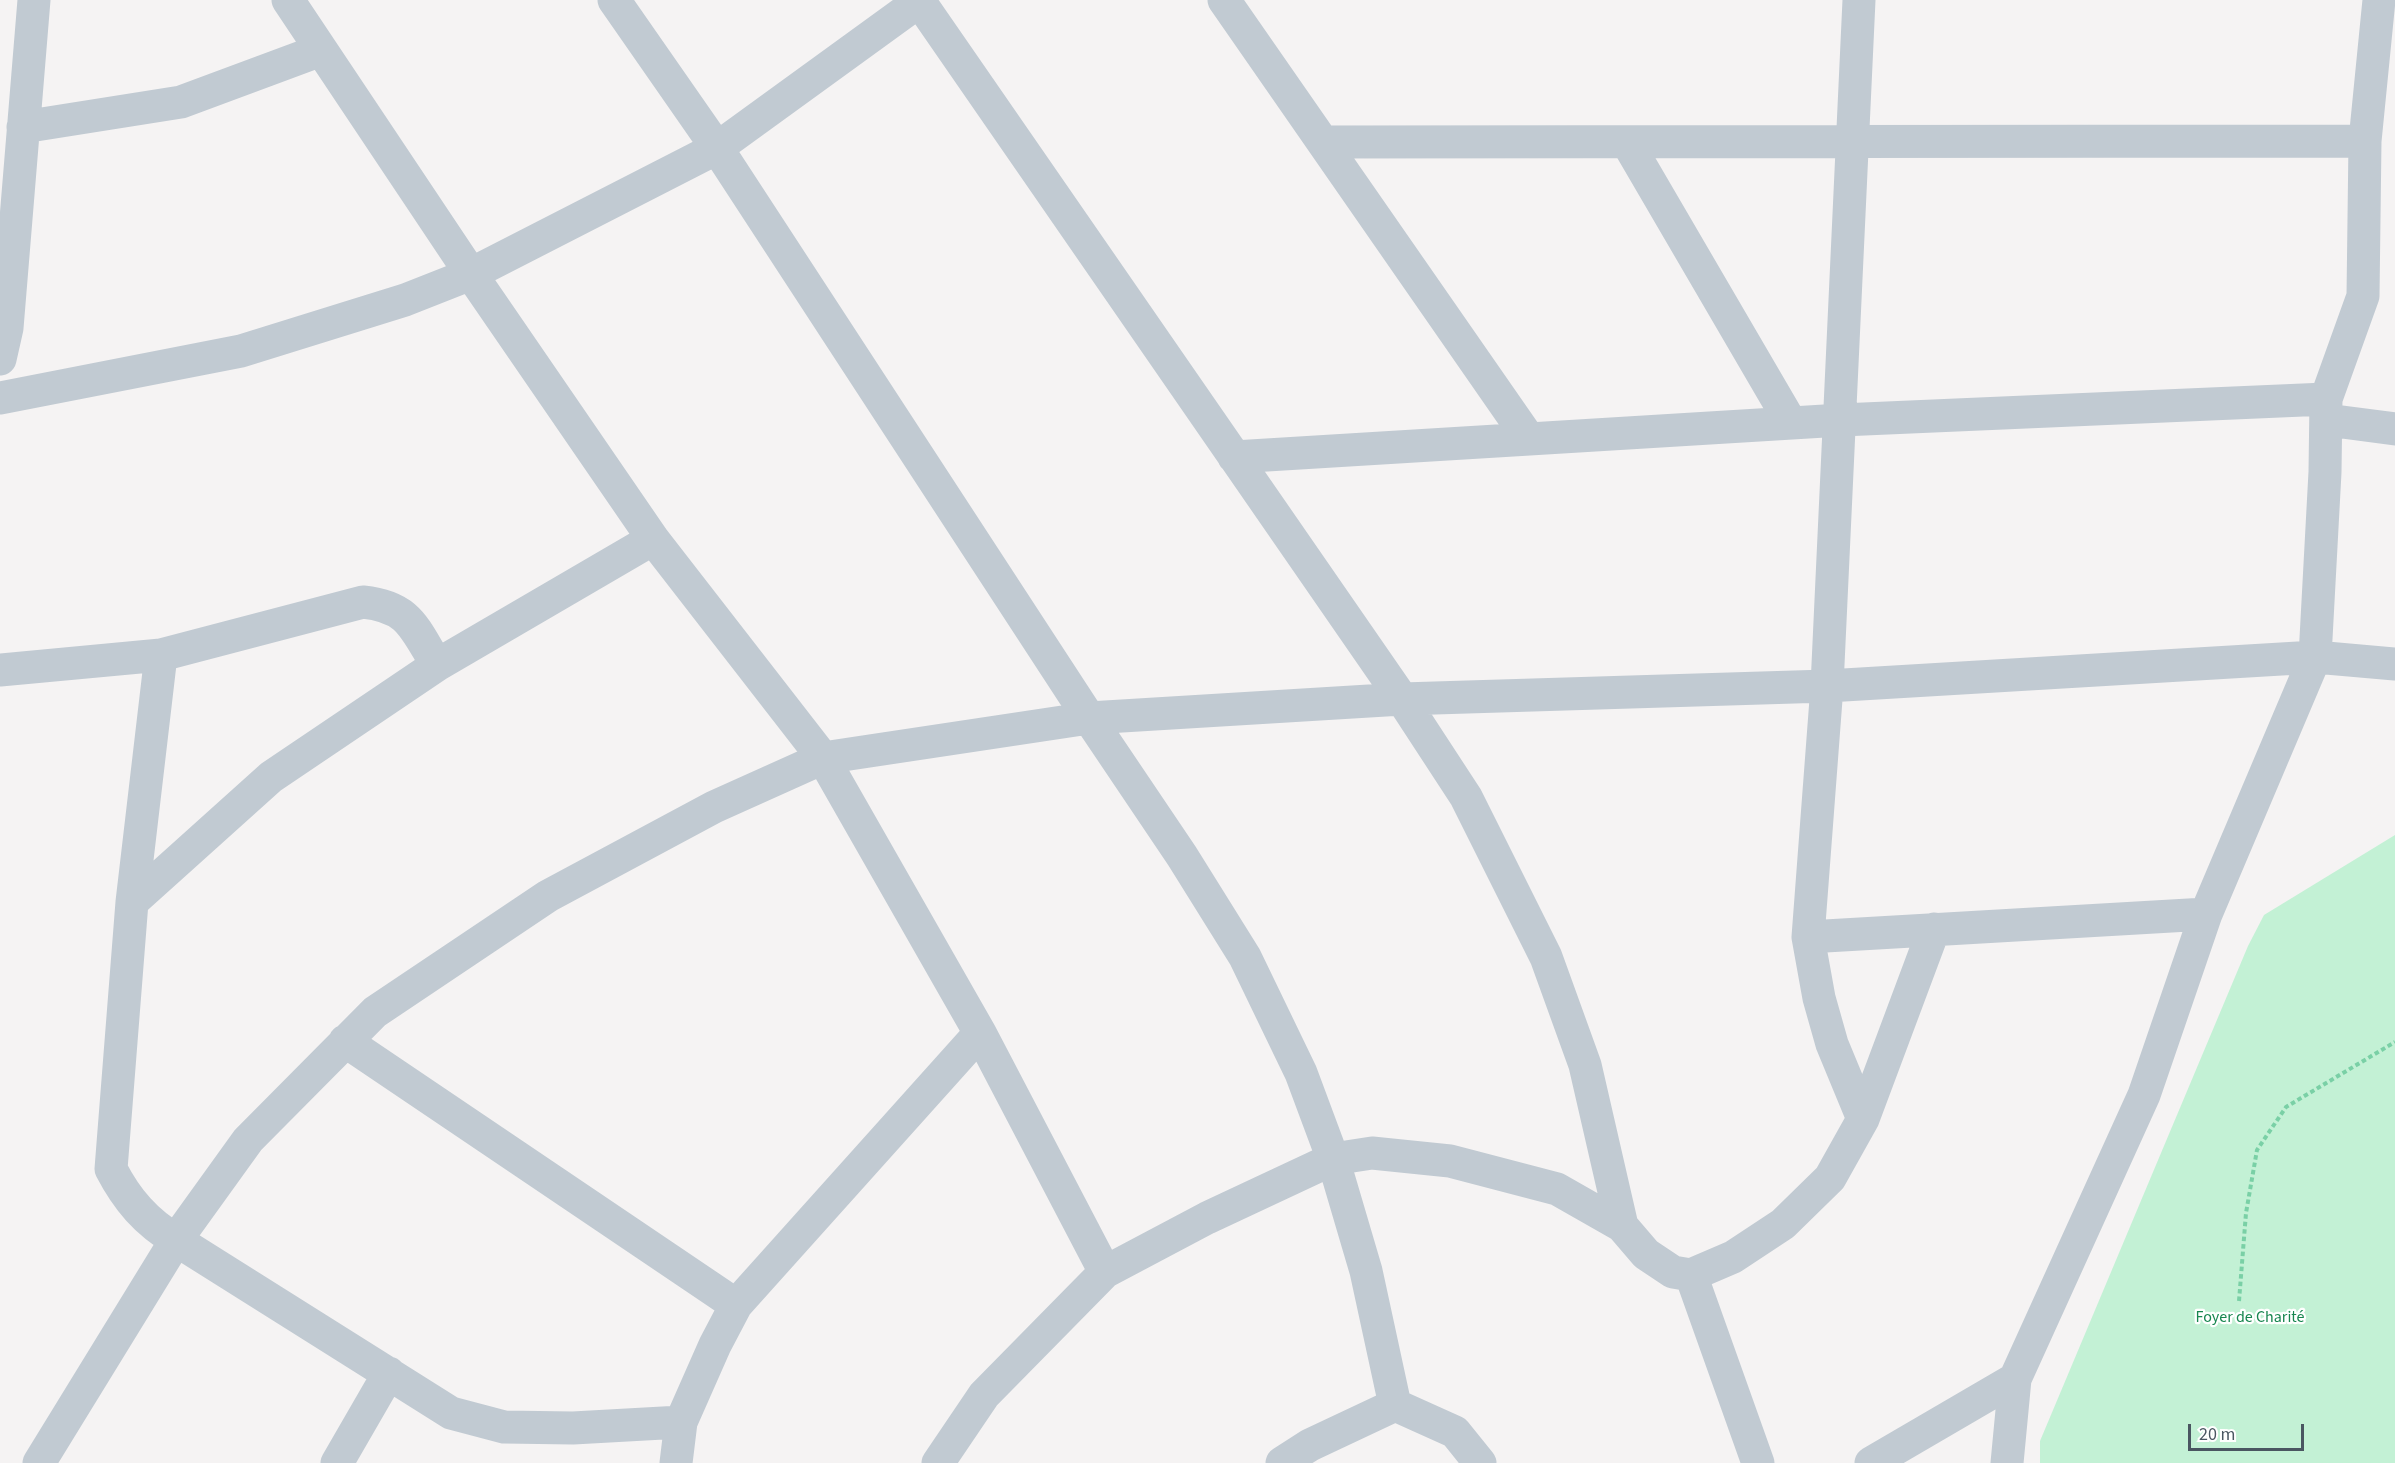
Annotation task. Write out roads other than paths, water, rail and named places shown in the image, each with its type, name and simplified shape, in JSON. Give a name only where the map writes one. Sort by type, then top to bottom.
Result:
[{"type":"street","points":[[0,360],[34,0]]},
{"type":"street","points":[[288,0],[471,274],[653,539],[823,758],[980,1033],[1105,1272]]},
{"type":"street","points":[[614,0],[717,148],[1089,718],[1182,856],[1245,957],[1301,1073],[1333,1160],[1366,1271],[1395,1405]]},
{"type":"street","points":[[1224,0],[1529,439]]},
{"type":"street","points":[[1859,0],[1827,686],[1808,937],[1819,998],[1832,1044],[1863,1119]]},
{"type":"street","points":[[2007,1463],[2014,1379],[2144,1095],[2206,914],[2315,657],[2326,410],[2363,296],[2365,141],[2379,0]]},
{"type":"street","points":[[0,398],[241,351],[405,300],[471,274],[717,148],[920,1],[1402,699],[1466,797],[1546,957],[1585,1065],[1622,1226]]},
{"type":"street","points":[[23,127],[181,102],[321,50]]},
{"type":"street","points":[[1323,142],[2365,141]]},
{"type":"street","points":[[1627,142],[1791,423]]},
{"type":"street","points":[[1234,457],[1841,420],[2326,410],[2395,429]]},
{"type":"street","points":[[132,902],[271,777],[436,664],[653,539]]},
{"type":"street","points":[[0,670],[161,655],[363,602],[383,604],[406,616],[436,664]]},
{"type":"street","points":[[161,655],[132,902],[111,1169],[125,1196],[155,1227],[451,1413],[504,1427],[573,1428],[681,1422]]},
{"type":"street","points":[[39,1463],[176,1240],[248,1140],[375,1012],[548,896],[714,807],[823,758],[1089,718],[1402,699],[1827,686],[2315,657],[2395,664]]},
{"type":"street","points":[[1808,937],[2206,914]]},
{"type":"street","points":[[938,1463],[984,1395],[1105,1272],[1207,1218],[1333,1160],[1372,1153],[1450,1161],[1557,1190],[1622,1226],[1658,1264],[1673,1272],[1691,1275],[1733,1257],[1783,1224],[1830,1178],[1863,1119],[1934,929]]},
{"type":"street","points":[[676,1463],[681,1422],[715,1345],[736,1305],[980,1033]]},
{"type":"street","points":[[345,1041],[736,1305]]},
{"type":"street","points":[[1691,1275],[1758,1463]]},
{"type":"street","points":[[337,1463],[389,1373]]},
{"type":"street","points":[[1871,1463],[2014,1379]]},
{"type":"street","points":[[1282,1463],[1310,1445],[1395,1405],[1455,1432],[1480,1463]]},
{"type":"park label","name":"Foyer de Charité","points":[[2250,1318]]}]
